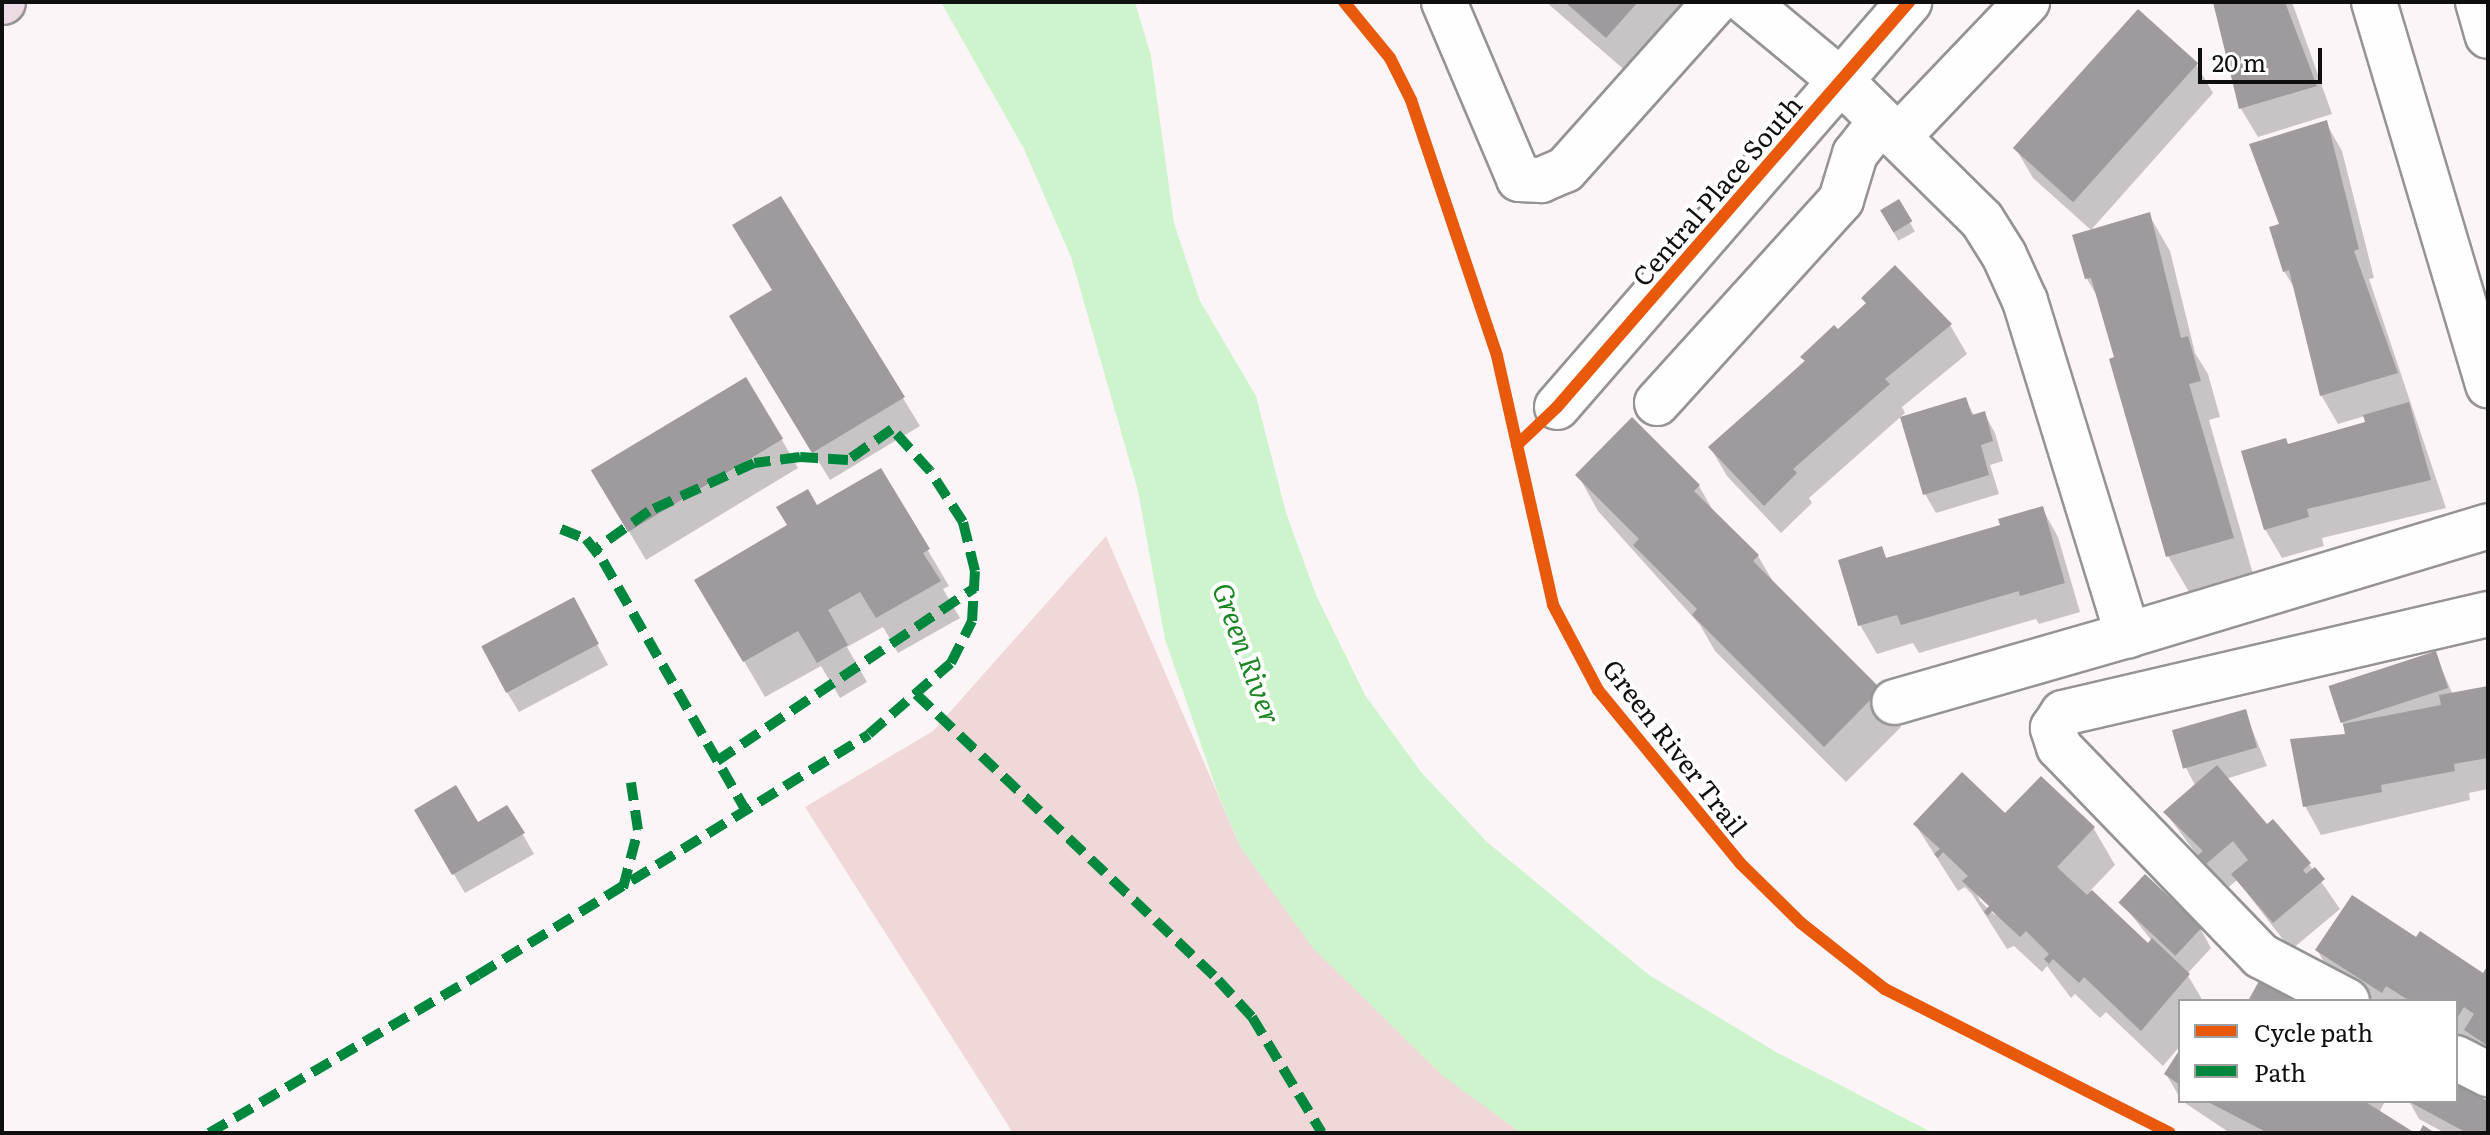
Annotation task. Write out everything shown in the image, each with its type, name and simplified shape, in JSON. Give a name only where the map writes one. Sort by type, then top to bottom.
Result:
[{"type":"street","points":[[1444,2],[1519,179],[1541,180],[1565,170],[1715,2]]},
{"type":"street","points":[[1746,2],[1840,80],[1982,220],[2025,301],[2128,635]]},
{"type":"street","name":"Central Place South","points":[[1557,407],[1909,2]]},
{"type":"street","points":[[1657,403],[1841,200],[1855,154],[1890,129],[2027,2]]},
{"type":"street","points":[[2374,2],[2486,371]]},
{"type":"street","points":[[2478,2],[2488,36]]},
{"type":"street","points":[[1894,702],[2488,526]]},
{"type":"street","points":[[2343,999],[2261,956],[2059,747],[2053,728],[2063,713],[2488,614]]},
{"type":"street","points":[[2458,1059],[2488,1074]]},
{"type":"shaded area","points":[[1106,536],[1241,848],[1531,1133],[1013,1133],[805,807],[933,731]]},
{"type":"water","name":"Green River","points":[[941,2],[1135,2],[1151,56],[1174,223],[1200,301],[1256,396],[1286,513],[1316,595],[1365,695],[1421,772],[1487,842],[1649,975],[1776,1052],[1933,1133],[1521,1133],[1443,1076],[1312,947],[1241,848],[1218,794],[1165,639],[1138,491],[1071,257],[1024,149]]},
{"type":"building","points":[[1565,2],[1638,2],[1606,38]]},
{"type":"building","points":[[2213,2],[2285,2],[2317,86],[2239,109]]},
{"type":"building","points":[[2138,9],[2198,63],[2073,202],[2013,148]]},
{"type":"building","points":[[2327,120],[2359,249],[2354,251],[2398,373],[2320,396],[2289,270],[2283,272],[2269,227],[2279,224],[2249,144]]},
{"type":"building","points":[[781,196],[905,397],[812,453],[729,316],[772,290],[732,225]]},
{"type":"building","points":[[1899,199],[1912,221],[1894,233],[1880,210]]},
{"type":"building","points":[[2150,212],[2181,338],[2188,336],[2201,381],[2189,384],[2234,538],[2166,557],[2109,359],[2114,357],[2091,278],[2085,279],[2072,235]]},
{"type":"building","points":[[1895,265],[1952,324],[1885,379],[1890,384],[1793,469],[1797,473],[1764,506],[1708,447],[1805,361],[1800,357],[1834,325],[1838,329],[1866,303],[1861,298]]},
{"type":"building","points":[[746,377],[783,439],[628,532],[591,470]]},
{"type":"building","points":[[1966,397],[1972,415],[1985,411],[1993,441],[1981,445],[1989,475],[1923,495],[1900,417]]},
{"type":"building","points":[[2409,402],[2431,480],[2307,509],[2309,517],[2264,530],[2241,451],[2286,438],[2288,444],[2365,422],[2363,415]]},
{"type":"building","points":[[1632,417],[1700,485],[1694,491],[1759,555],[1753,561],[1881,689],[1824,747],[1692,615],[1697,609],[1633,545],[1639,539],[1575,475]]},
{"type":"building","points":[[881,468],[930,549],[923,553],[941,581],[876,618],[860,592],[828,610],[848,645],[817,663],[798,631],[743,662],[694,580],[787,525],[776,507],[808,489],[817,505]]},
{"type":"building","points":[[2043,506],[2065,583],[2020,596],[2019,591],[1901,625],[1897,615],[1858,626],[1838,560],[1882,546],[1886,558],[2000,525],[1998,519]]},
{"type":"building","points":[[574,597],[599,644],[506,693],[481,646]]},
{"type":"building","points":[[2436,651],[2448,688],[2341,723],[2329,686]]},
{"type":"building","points":[[2488,686],[2488,758],[2454,764],[2455,771],[2381,785],[2382,792],[2303,807],[2290,739],[2345,734],[2343,724],[2441,705],[2439,695]]},
{"type":"building","points":[[2246,709],[2257,747],[2183,769],[2172,730]]},
{"type":"building","points":[[2217,765],[2267,824],[2273,819],[2311,863],[2303,870],[2306,874],[2315,867],[2325,879],[2273,923],[2231,874],[2248,860],[2233,841],[2206,864],[2198,855],[2203,851],[2163,812]]},
{"type":"building","points":[[1962,772],[2005,813],[2041,776],[2095,827],[2057,867],[2087,895],[2092,890],[2148,943],[2152,938],[2190,974],[2141,1031],[2084,977],[2079,983],[2053,959],[2049,964],[2044,959],[2049,954],[2026,931],[2020,937],[1992,911],[1988,916],[1984,912],[1989,906],[1962,881],[1968,876],[1943,852],[1938,858],[1934,854],[1940,849],[1913,824]]},
{"type":"building","points":[[456,785],[478,822],[507,805],[525,833],[452,875],[414,810]]},
{"type":"building","points":[[2145,874],[2202,927],[2175,956],[2118,903]]},
{"type":"building","points":[[2352,895],[2416,937],[2420,931],[2483,973],[2488,965],[2488,1046],[2464,1030],[2474,1014],[2464,1007],[2458,1017],[2458,999],[2407,999],[2386,986],[2382,993],[2315,950]]},
{"type":"building","points":[[2259,981],[2293,999],[2249,999]]},
{"type":"building","points":[[2178,1052],[2178,1084],[2164,1074]]},
{"type":"building","points":[[2458,1085],[2488,1101],[2488,1133],[2467,1133],[2412,1103],[2458,1103]]},
{"type":"building","points":[[2210,1103],[2367,1103],[2415,1133],[2268,1133]]},
{"type":"building","points":[[2423,1125],[2435,1133],[2419,1133]]},
{"type":"marked path","points":[[209,1133],[478,975],[869,734],[951,663],[972,621],[975,571],[963,522],[930,471],[892,429],[848,460],[800,457],[754,463],[649,511],[594,550]]},
{"type":"marked path","points":[[561,529],[586,539],[603,561],[746,811]]},
{"type":"marked path","points":[[717,761],[974,588]]},
{"type":"marked path","points":[[916,694],[1218,980],[1252,1017],[1322,1133]]},
{"type":"marked path","points":[[623,888],[638,830],[631,783]]},
{"type":"cycle path","name":"Green River Trail","points":[[1344,2],[1390,58],[1411,100],[1497,356],[1553,605],[1598,690],[1741,864],[1801,923],[1885,989],[2170,1133]]},
{"type":"cycle path","points":[[1517,445],[1557,407],[1909,2]]}]
